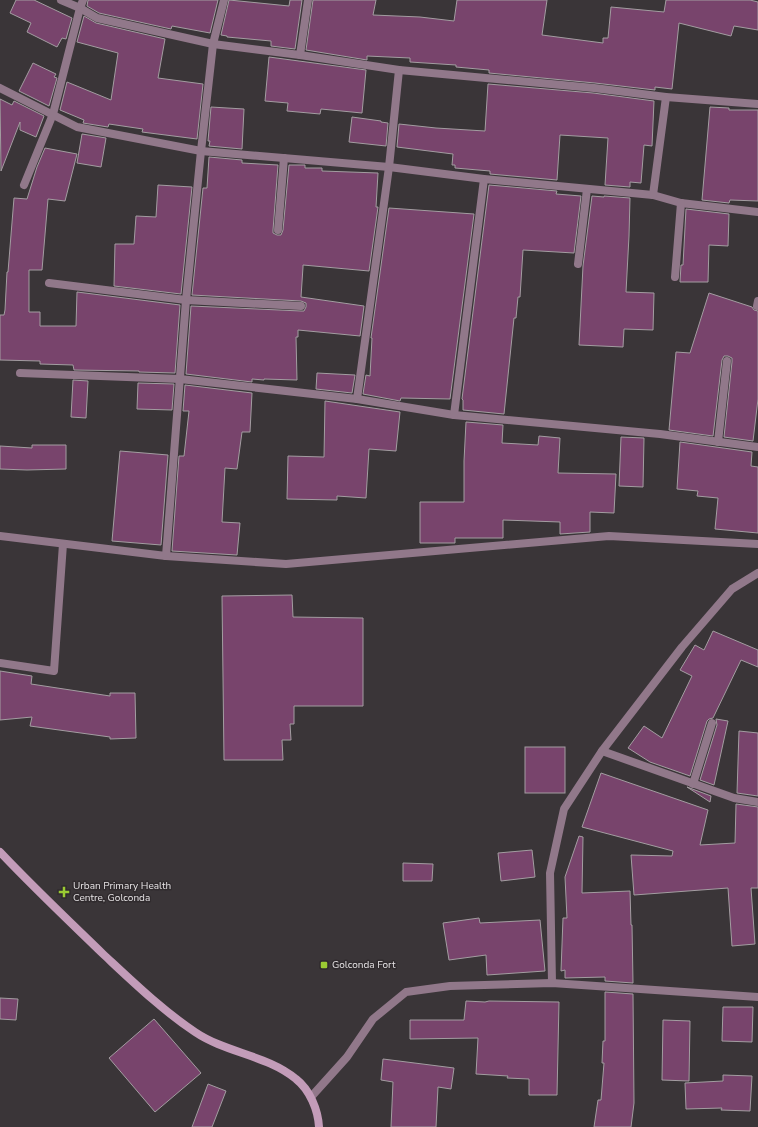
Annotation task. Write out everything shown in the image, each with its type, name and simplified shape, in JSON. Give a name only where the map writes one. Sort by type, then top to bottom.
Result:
[{"type":"street","points":[[60,0],[81,4],[97,18],[213,44],[399,70],[758,104]]},
{"type":"street","points":[[166,556],[186,300],[201,152],[213,44],[224,0]]},
{"type":"street","points":[[300,55],[308,0]]},
{"type":"street","points":[[24,185],[53,114],[81,4]]},
{"type":"street","points":[[357,399],[389,168],[399,70]]},
{"type":"street","points":[[0,88],[77,127],[201,152],[389,168],[484,180],[653,196],[682,203],[758,212]]},
{"type":"street","points":[[653,196],[666,96]]},
{"type":"street","points":[[278,230],[284,158]]},
{"type":"street","points":[[454,415],[484,180]]},
{"type":"street","points":[[578,264],[587,189]]},
{"type":"street","points":[[675,277],[682,203]]},
{"type":"street","points":[[49,283],[186,300],[301,306]]},
{"type":"street","points":[[718,442],[727,361]]},
{"type":"street","points":[[20,373],[180,379],[357,399],[454,415],[660,434],[758,447]]},
{"type":"street","points":[[0,536],[166,556],[286,564],[608,536],[758,544]]},
{"type":"street","points":[[0,663],[54,671],[63,544]]},
{"type":"street","points":[[552,983],[550,873],[564,809],[602,751],[682,647],[732,589],[758,573]]},
{"type":"street","points":[[693,784],[712,723]]},
{"type":"street","points":[[602,751],[734,798],[758,802]]},
{"type":"street","points":[[0,852],[39,893],[124,974],[161,1006],[196,1033],[222,1045],[268,1062],[297,1079],[311,1097],[319,1127]]},
{"type":"street","points":[[311,1097],[347,1057],[373,1019],[406,992],[450,986],[552,983],[758,997]]},
{"type":"building","points":[[16,0],[34,0],[72,18],[66,39],[62,38],[57,47],[27,32],[31,23],[10,13]]},
{"type":"building","points":[[88,0],[218,0],[210,33],[172,26],[171,29],[99,13],[87,6]]},
{"type":"building","points":[[229,0],[289,6],[290,0],[302,0],[295,49],[271,46],[271,41],[227,37],[221,35]]},
{"type":"building","points":[[313,0],[376,0],[373,15],[420,17],[454,21],[457,0],[547,0],[542,35],[603,43],[603,38],[608,38],[611,7],[664,12],[666,0],[750,0],[758,2],[758,30],[734,26],[731,36],[679,23],[672,89],[655,87],[655,90],[489,73],[489,70],[456,67],[456,65],[410,62],[410,58],[367,56],[367,60],[306,50]]},
{"type":"building","points":[[84,16],[96,23],[165,39],[158,78],[203,84],[197,139],[142,132],[143,129],[109,124],[108,127],[83,123],[84,120],[60,110],[67,82],[111,100],[118,53],[77,42]]},
{"type":"building","points":[[269,57],[366,70],[362,113],[321,109],[320,114],[287,111],[288,103],[265,101]]},
{"type":"building","points":[[33,63],[56,74],[54,77],[57,78],[49,106],[19,91]]},
{"type":"building","points":[[488,84],[593,93],[654,101],[652,146],[644,145],[641,183],[630,182],[630,187],[605,185],[608,138],[560,135],[557,180],[490,174],[490,171],[455,168],[455,165],[452,165],[453,154],[397,147],[399,124],[485,131]]},
{"type":"building","points":[[0,99],[12,105],[14,101],[44,116],[36,137],[20,130],[20,122],[1,171]]},
{"type":"building","points":[[211,107],[244,109],[242,149],[209,146],[210,141],[208,141]]},
{"type":"building","points":[[710,107],[729,108],[729,110],[758,110],[758,201],[730,200],[729,203],[702,200]]},
{"type":"building","points":[[352,117],[388,123],[386,146],[349,142]]},
{"type":"building","points":[[82,134],[106,138],[101,167],[77,163]]},
{"type":"building","points":[[45,148],[77,154],[65,201],[48,199],[42,270],[29,270],[29,312],[40,312],[40,326],[76,326],[77,292],[180,305],[175,373],[74,370],[73,365],[40,364],[40,361],[0,360],[0,315],[4,315],[5,310],[14,198],[27,199],[37,167]]},
{"type":"building","points":[[209,157],[242,160],[242,163],[278,165],[273,230],[273,233],[277,235],[281,235],[283,230],[289,165],[305,165],[305,168],[322,168],[322,171],[378,173],[376,207],[378,207],[369,271],[303,265],[301,297],[364,306],[360,336],[298,330],[298,337],[296,337],[297,380],[252,379],[252,382],[186,374],[191,306],[301,311],[304,311],[306,307],[306,303],[301,301],[192,295],[203,188],[207,188]]},
{"type":"building","points":[[158,185],[192,187],[181,294],[114,286],[115,244],[134,244],[136,216],[156,217]]},
{"type":"building","points":[[489,185],[557,191],[556,194],[581,196],[574,253],[523,250],[520,297],[518,297],[516,318],[514,318],[504,414],[463,410],[462,399]]},
{"type":"building","points":[[592,196],[630,198],[626,292],[654,293],[653,330],[624,329],[623,347],[579,345],[583,266]]},
{"type":"building","points":[[389,208],[474,214],[450,399],[401,398],[400,401],[363,394],[366,375],[370,376],[371,338]]},
{"type":"building","points":[[686,209],[729,214],[728,246],[709,245],[708,282],[680,282],[681,265],[683,265]]},
{"type":"building","points":[[709,293],[752,307],[754,310],[758,311],[758,399],[753,441],[724,437],[732,362],[732,358],[728,356],[724,356],[722,360],[713,436],[669,430],[676,352],[690,353]]},
{"type":"building","points":[[317,373],[355,375],[352,393],[316,389]]},
{"type":"building","points":[[73,380],[88,381],[86,418],[71,417]]},
{"type":"building","points":[[138,383],[174,384],[172,410],[137,409]]},
{"type":"building","points":[[185,385],[252,393],[250,432],[242,432],[237,469],[225,468],[222,522],[240,523],[237,555],[172,551],[179,456],[184,456],[189,411],[183,411]]},
{"type":"building","points":[[325,401],[400,412],[396,451],[369,449],[366,498],[337,496],[337,500],[287,499],[288,456],[324,457]]},
{"type":"building","points":[[466,422],[503,425],[502,443],[538,445],[539,436],[560,438],[558,473],[616,474],[614,513],[590,512],[590,532],[560,534],[560,522],[503,520],[503,538],[455,538],[455,543],[420,543],[420,502],[464,502]]},
{"type":"building","points":[[621,437],[644,438],[643,487],[619,486]]},
{"type":"building","points":[[680,442],[752,452],[751,466],[758,467],[758,533],[715,529],[718,498],[697,496],[698,491],[677,489]]},
{"type":"building","points":[[32,445],[66,445],[66,469],[0,469],[0,446],[32,448]]},
{"type":"building","points":[[120,451],[168,455],[161,545],[112,541]]},
{"type":"building","points":[[292,595],[293,617],[363,618],[363,706],[294,706],[294,724],[290,724],[291,740],[282,740],[283,760],[224,760],[222,596]]},
{"type":"building","points":[[713,631],[758,650],[758,667],[741,660],[713,718],[707,721],[690,776],[650,762],[628,748],[644,726],[662,738],[692,676],[680,670],[695,645],[704,650]]},
{"type":"building","points":[[0,671],[32,676],[31,684],[110,696],[110,693],[135,693],[136,738],[110,739],[110,737],[30,726],[32,717],[0,720]]},
{"type":"building","points":[[716,719],[728,721],[714,785],[700,780],[717,725]]},
{"type":"building","points":[[739,731],[758,733],[758,796],[737,793]]},
{"type":"building","points":[[525,747],[565,747],[565,793],[525,793]]},
{"type":"building","points":[[601,773],[708,810],[700,845],[735,843],[736,804],[758,807],[758,888],[751,888],[755,944],[732,946],[728,888],[634,895],[631,855],[672,856],[673,851],[582,827]]},
{"type":"building","points":[[687,787],[711,796],[710,802]]},
{"type":"building","points":[[579,836],[583,837],[582,893],[630,891],[633,983],[605,981],[605,977],[565,978],[565,970],[561,971],[563,918],[567,918],[565,877]]},
{"type":"building","points":[[532,850],[535,877],[501,881],[498,853]]},
{"type":"building","points":[[403,863],[433,864],[432,881],[403,881]]},
{"type":"building","points":[[479,918],[480,923],[540,920],[545,971],[487,975],[486,955],[449,960],[443,923]]},
{"type":"building","points":[[605,992],[633,994],[634,1103],[631,1127],[594,1127],[598,1100],[601,1100],[604,1063],[602,1063],[603,1041],[605,1041]]},
{"type":"building","points":[[0,998],[18,999],[16,1020],[0,1019]]},
{"type":"building","points":[[466,1001],[559,1002],[557,1095],[529,1095],[529,1079],[476,1074],[478,1038],[410,1039],[410,1020],[464,1020]]},
{"type":"building","points":[[723,1007],[753,1007],[752,1042],[722,1041]]},
{"type":"building","points":[[154,1019],[201,1073],[155,1112],[109,1058]]},
{"type":"building","points":[[663,1020],[690,1021],[689,1081],[662,1080]]},
{"type":"building","points":[[383,1059],[454,1068],[451,1089],[438,1087],[436,1127],[391,1127],[393,1082],[381,1080]]},
{"type":"building","points":[[723,1075],[752,1076],[750,1111],[721,1110],[722,1108],[686,1109],[685,1083],[723,1081]]},
{"type":"building","points":[[208,1084],[226,1091],[212,1127],[192,1127]]},
{"type":"place","name":"Urban Primary Health Centre, Golconda","points":[[64,892]]},
{"type":"place","name":"Golconda Fort","points":[[324,965]]}]
